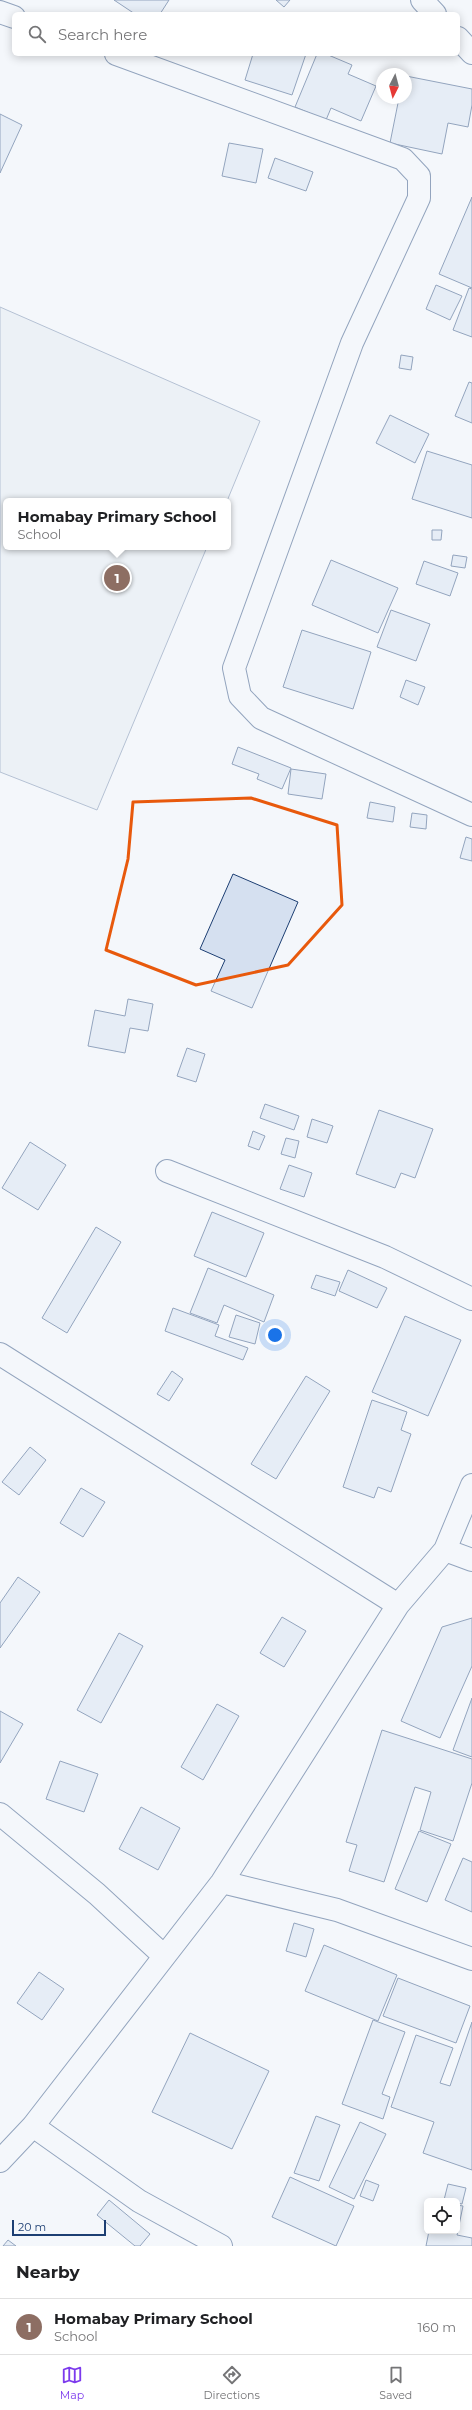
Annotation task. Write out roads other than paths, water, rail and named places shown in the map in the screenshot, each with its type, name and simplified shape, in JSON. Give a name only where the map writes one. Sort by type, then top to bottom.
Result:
[{"type":"street","points":[[422,0],[433,12]]},
{"type":"street","points":[[0,12],[12,16]]},
{"type":"street","points":[[460,40],[472,53]]},
{"type":"street","points":[[121,56],[403,159],[419,176],[419,198],[352,343],[234,668],[240,696],[261,718],[472,815]]},
{"type":"street","points":[[167,1171],[385,1257],[472,1299]]},
{"type":"street","points":[[0,1354],[398,1605]]},
{"type":"street","points":[[0,2162],[33,2126],[222,1882],[398,1605],[445,1550],[472,1485]]},
{"type":"street","points":[[445,1550],[472,1560]]},
{"type":"street","points":[[0,1814],[96,1894],[164,1956]]},
{"type":"street","points":[[222,1882],[337,1910],[472,1959]]},
{"type":"street","points":[[33,2126],[139,2201],[221,2246]]},
{"type":"place","name":"Homabay Primary School","points":[[117,578]]}]
